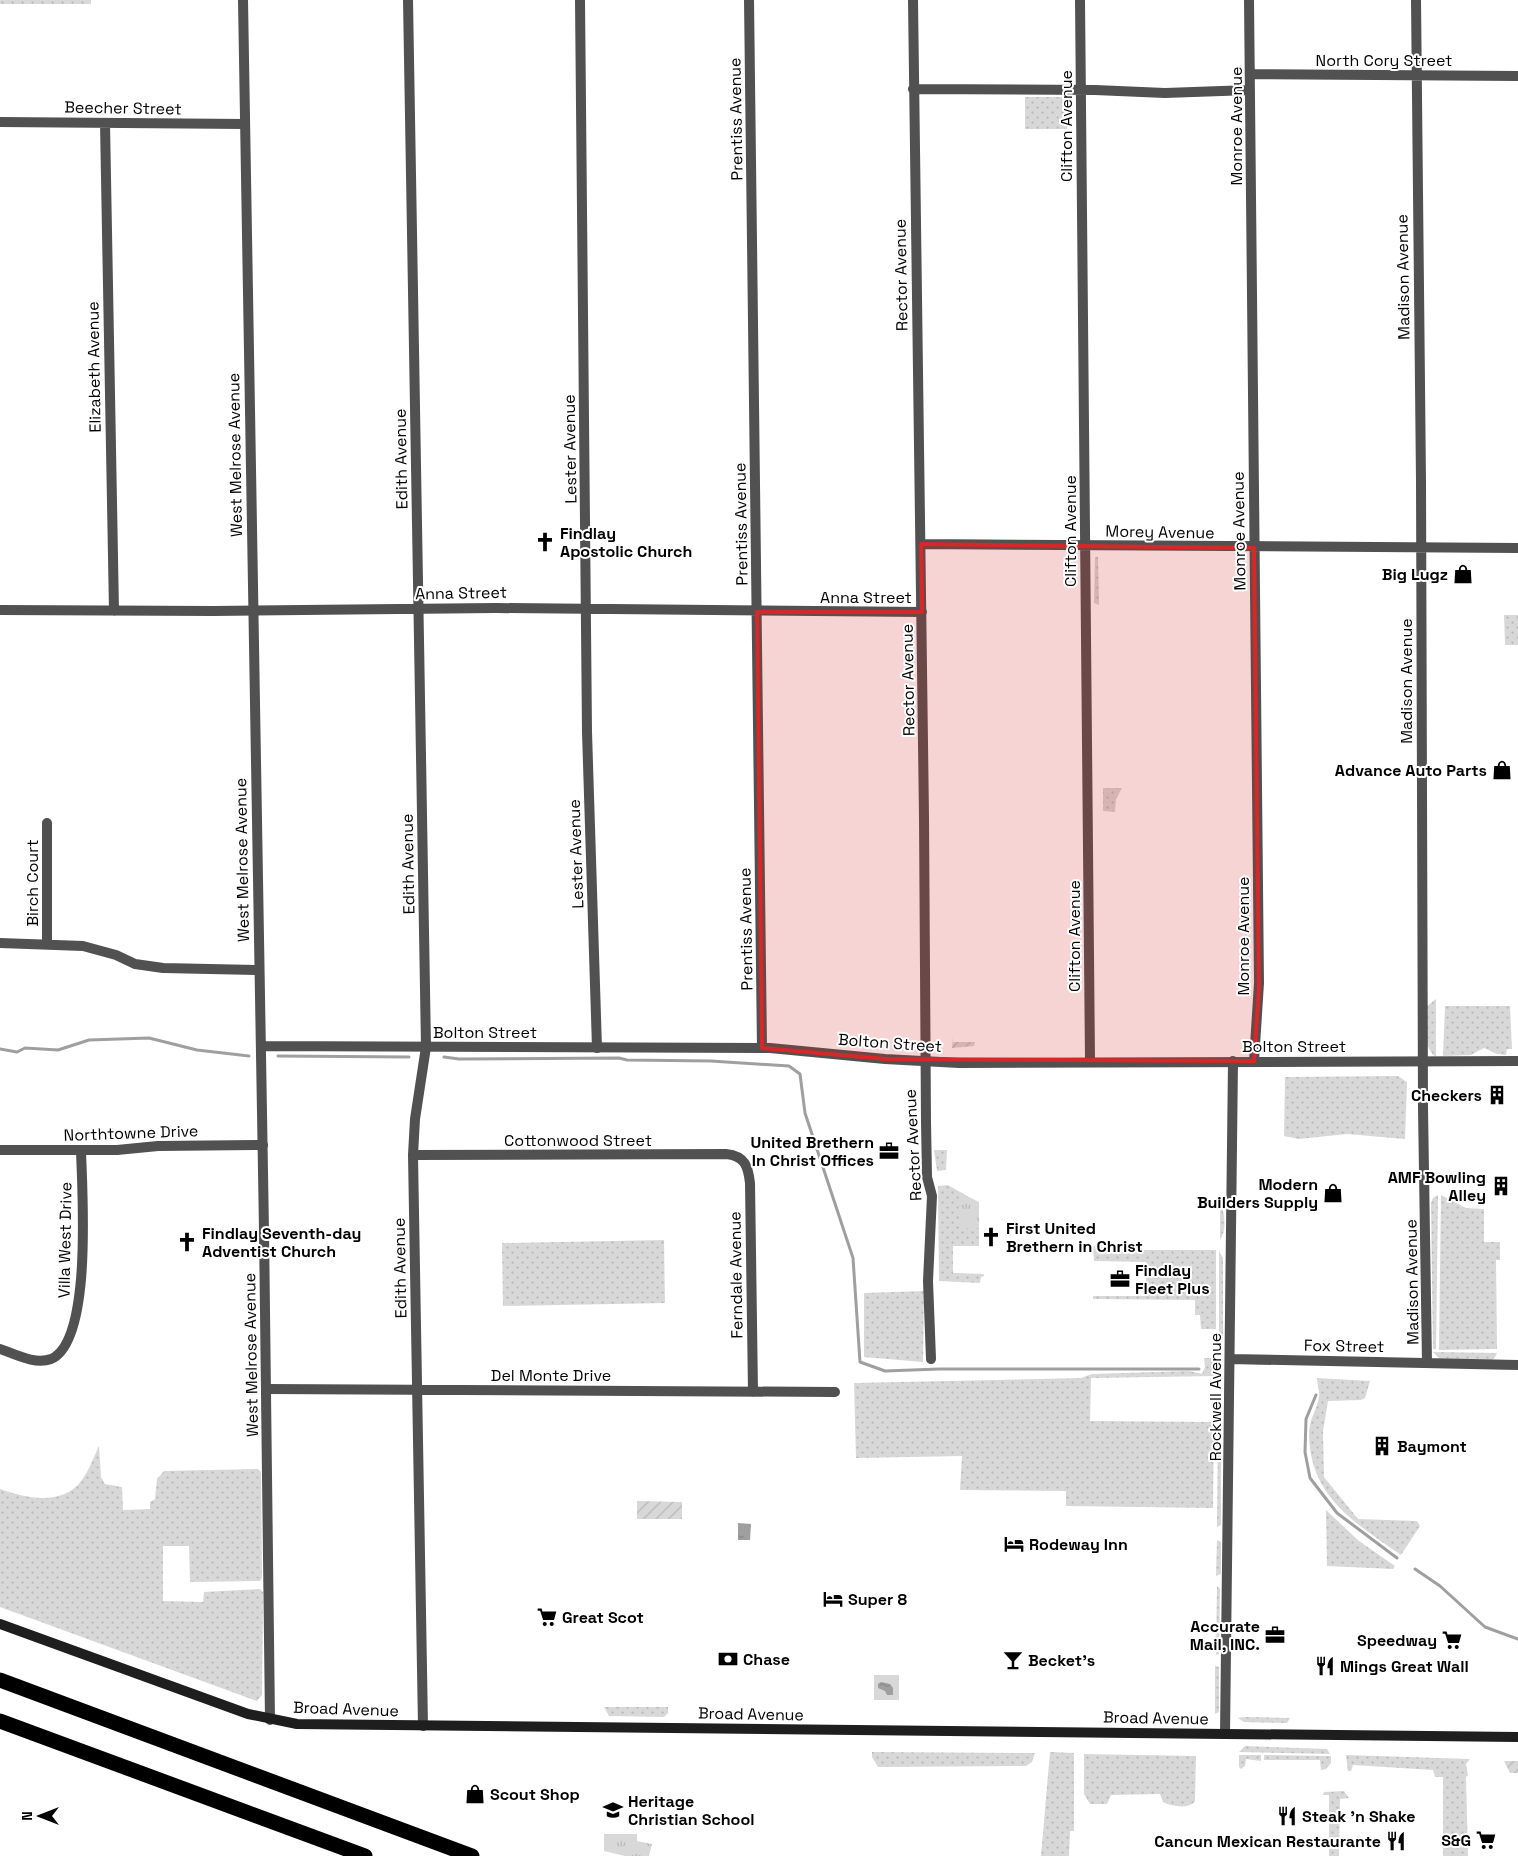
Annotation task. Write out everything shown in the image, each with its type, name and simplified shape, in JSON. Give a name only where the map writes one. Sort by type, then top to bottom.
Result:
[{"type":"highway","points":[[0,1680],[472,1856]]},
{"type":"highway","points":[[0,1721],[365,1856]]},
{"type":"main road","name":"Broad Avenue","points":[[0,1624],[217,1704],[270,1720],[330,1725],[1518,1737]]},
{"type":"street","name":"West Melrose Avenue","points":[[243,0],[263,1145],[270,1720]]},
{"type":"street","name":"Edith Avenue","points":[[408,0],[426,1047],[415,1119],[412,1156],[424,1726]]},
{"type":"street","name":"Lester Avenue","points":[[580,0],[586,609],[596,1048]]},
{"type":"street","name":"Prentiss Avenue","points":[[750,0],[762,1048]]},
{"type":"street","name":"Rector Avenue","points":[[913,0],[922,612],[925,1061],[927,1177],[932,1196],[928,1281],[931,1359]]},
{"type":"street","name":"Clifton Avenue","points":[[1080,0],[1090,1062]]},
{"type":"street","name":"Monroe Avenue","points":[[1249,0],[1259,990],[1254,1061]]},
{"type":"street","name":"Madison Avenue","points":[[1416,0],[1423,1061],[1428,1363]]},
{"type":"street","name":"North Cory Street","points":[[1250,74],[1518,76]]},
{"type":"street","points":[[913,89],[1165,92],[1250,90]]},
{"type":"street","name":"Beecher Street","points":[[0,122],[245,124]]},
{"type":"street","name":"Elizabeth Avenue","points":[[105,123],[114,611]]},
{"type":"street","name":"Morey Avenue","points":[[921,544],[1254,548],[1518,548]]},
{"type":"street","name":"Anna Street","points":[[0,610],[586,609],[922,612]]},
{"type":"street","name":"Birch Court","points":[[47,824],[47,943]]},
{"type":"street","points":[[0,943],[47,943],[83,946],[116,955],[136,964],[163,968],[259,970]]},
{"type":"street","name":"Bolton Street","points":[[261,1046],[762,1048],[925,1061],[1518,1061]]},
{"type":"street","name":"Rockwell Avenue","points":[[1225,1734],[1233,1061]]},
{"type":"street","name":"Northtowne Drive","points":[[0,1150],[117,1150],[158,1146],[263,1145]]},
{"type":"street","name":"Villa West Drive","points":[[0,1349],[34,1360],[50,1359],[63,1349],[70,1335],[80,1286],[80,1150]]},
{"type":"street","name":"Cottonwood Street","points":[[412,1156],[726,1154],[742,1159]]},
{"type":"street","name":"Ferndale Avenue","points":[[742,1159],[748,1167],[750,1183],[753,1392]]},
{"type":"street","name":"Fox Street","points":[[1230,1359],[1518,1364]]},
{"type":"street","name":"Del Monte Drive","points":[[266,1389],[835,1392]]},
{"type":"highlighted area","points":[[921,544],[1254,548],[1259,990],[1254,1061],[885,1059],[762,1048],[757,612],[922,612]]},
{"type":"green space","points":[[0,0],[91,0],[91,4],[0,4]]},
{"type":"green space","points":[[1025,97],[1067,97],[1067,129],[1025,129]]},
{"type":"green space","points":[[1095,557],[1098,557],[1099,605],[1094,603]]},
{"type":"green space","points":[[1504,615],[1518,615],[1518,645],[1505,645]]},
{"type":"green space","points":[[1103,788],[1122,788],[1116,799],[1115,812],[1103,811]]},
{"type":"green space","points":[[1436,999],[1436,1057],[1429,1047],[1425,1027],[1426,1007]]},
{"type":"green space","points":[[1445,1006],[1510,1006],[1512,1049],[1507,1049],[1506,1055],[1497,1054],[1484,1048],[1471,1055],[1443,1056]]},
{"type":"green space","points":[[953,1037],[953,1042],[975,1042],[974,1046],[952,1048]]},
{"type":"green space","points":[[1398,1076],[1407,1082],[1405,1139],[1347,1134],[1299,1139],[1284,1136],[1285,1077]]},
{"type":"green space","points":[[934,1150],[947,1150],[946,1170],[937,1171]]},
{"type":"green space","points":[[948,1185],[969,1197],[960,1197],[960,1228],[979,1228],[979,1246],[953,1246],[953,1273],[984,1274],[981,1277],[980,1283],[939,1281],[938,1186]]},
{"type":"green space","points":[[1438,1195],[1436,1349],[1433,1349],[1431,1203],[1433,1198]]},
{"type":"green space","points":[[1441,1195],[1466,1208],[1484,1209],[1484,1242],[1500,1242],[1500,1260],[1496,1260],[1497,1349],[1439,1350]]},
{"type":"green space","points":[[960,1197],[969,1197],[979,1202],[979,1228],[960,1228]]},
{"type":"green space","points":[[1220,1202],[1223,1211],[1224,1231],[1220,1240]]},
{"type":"green space","points":[[664,1240],[665,1303],[503,1306],[502,1243]]},
{"type":"green space","points":[[1098,1243],[1135,1244],[1135,1250],[1216,1250],[1216,1329],[1201,1329],[1200,1315],[1195,1315],[1195,1300],[1093,1299],[1093,1296],[1146,1296],[1146,1262],[1094,1261],[1093,1247]]},
{"type":"green space","points":[[1219,1251],[1223,1258],[1223,1337],[1219,1339]]},
{"type":"green space","points":[[924,1291],[923,1362],[864,1357],[864,1293]]},
{"type":"green space","points":[[1433,1352],[1497,1353],[1494,1359],[1491,1360],[1440,1359]]},
{"type":"green space","points":[[1204,1358],[1215,1358],[1214,1376],[1091,1378],[1090,1421],[1214,1422],[1213,1508],[1066,1506],[1066,1491],[960,1490],[962,1456],[856,1458],[854,1383],[1081,1378],[1092,1374],[1189,1371],[1202,1374],[1205,1367]]},
{"type":"green space","points":[[1317,1378],[1370,1381],[1365,1398],[1361,1400],[1328,1401],[1323,1431],[1324,1477],[1358,1519],[1417,1521],[1420,1526],[1401,1555],[1367,1531],[1338,1506],[1326,1491],[1317,1475],[1311,1456],[1309,1434],[1310,1424],[1319,1397]]},
{"type":"green space","points":[[1218,1424],[1221,1426],[1221,1525],[1217,1527]]},
{"type":"green space","points":[[99,1446],[101,1477],[105,1484],[122,1487],[123,1510],[150,1509],[150,1502],[155,1499],[157,1479],[164,1471],[258,1469],[261,1472],[262,1578],[260,1581],[190,1582],[189,1546],[163,1546],[163,1601],[203,1602],[204,1592],[260,1589],[263,1592],[262,1695],[257,1701],[0,1607],[0,1489],[21,1495],[43,1498],[64,1494],[74,1489],[82,1480]]},
{"type":"green space","points":[[637,1501],[682,1502],[682,1519],[637,1519]]},
{"type":"green space","points":[[1326,1510],[1359,1541],[1395,1566],[1393,1569],[1327,1566]]},
{"type":"green space","points":[[1217,1540],[1221,1542],[1221,1574],[1216,1576]]},
{"type":"green space","points":[[1217,1586],[1220,1589],[1219,1654],[1216,1655]]},
{"type":"green space","points":[[1215,1666],[1219,1667],[1219,1712],[1215,1714]]},
{"type":"green space","points":[[874,1675],[899,1675],[899,1700],[874,1700]]},
{"type":"green space","points":[[604,1707],[668,1707],[668,1713],[664,1717],[609,1716]]},
{"type":"green space","points":[[1238,1718],[1290,1718],[1287,1723],[1244,1722]]},
{"type":"green space","points":[[1245,1746],[1327,1749],[1330,1754],[1239,1752]]},
{"type":"green space","points":[[872,1752],[1035,1753],[1032,1762],[1026,1766],[878,1767],[872,1757]]},
{"type":"green space","points":[[1050,1752],[1074,1753],[1074,1831],[1070,1831],[1069,1856],[1041,1856]]},
{"type":"green space","points":[[1084,1754],[1196,1756],[1195,1801],[1189,1806],[1180,1806],[1163,1802],[1160,1794],[1111,1795],[1107,1804],[1090,1804],[1084,1794]]},
{"type":"green space","points":[[1239,1755],[1261,1755],[1261,1761],[1246,1759],[1245,1766],[1241,1769],[1239,1767]]},
{"type":"green space","points":[[1264,1755],[1331,1756],[1331,1763],[1326,1769],[1321,1770],[1320,1760],[1264,1760]]},
{"type":"green space","points":[[1346,1755],[1470,1759],[1466,1764],[1468,1775],[1466,1777],[1468,1856],[1443,1856],[1443,1777],[1435,1777],[1433,1770],[1353,1765],[1351,1771],[1348,1771]]},
{"type":"green space","points":[[1504,1761],[1518,1761],[1518,1773],[1510,1773]]},
{"type":"green space","points":[[1344,1791],[1349,1798],[1340,1799],[1339,1856],[1329,1856],[1329,1795],[1323,1795],[1324,1792]]},
{"type":"green space","points":[[604,1834],[637,1834],[637,1841],[652,1844],[649,1856],[625,1856],[604,1851]]},
{"type":"water","points":[[738,1523],[751,1524],[750,1540],[738,1540]]},
{"type":"water","points":[[881,1682],[890,1684],[893,1688],[893,1695],[887,1695],[885,1691],[878,1688],[878,1684]]},
{"type":"waterway","points":[[0,1049],[17,1052],[25,1048],[58,1050],[89,1040],[149,1038],[197,1050],[249,1056]]},
{"type":"waterway","points":[[278,1056],[409,1057]]},
{"type":"waterway","points":[[444,1057],[459,1059],[619,1058],[627,1060],[711,1061],[789,1066],[800,1074],[805,1113],[853,1258],[860,1362],[885,1371],[939,1369],[1199,1369]]},
{"type":"waterway","points":[[1316,1395],[1306,1419],[1305,1452],[1310,1478],[1337,1513],[1397,1558]]},
{"type":"waterway","points":[[1415,1569],[1440,1586],[1485,1627],[1518,1639]]},
{"type":"place","name":"Findlay Apostolic Church","points":[[545,542]]},
{"type":"place","name":"Big Lugz","points":[[1463,574]]},
{"type":"place","name":"Advance Auto Parts","points":[[1502,770]]},
{"type":"place","name":"Checkers","points":[[1497,1095]]},
{"type":"place","name":"United Brethern In Christ Offices","points":[[889,1151]]},
{"type":"place","name":"AMF Bowling Alley","points":[[1501,1186]]},
{"type":"place","name":"Modern Builders Supply","points":[[1333,1193]]},
{"type":"place","name":"First United Brethern in Christ","points":[[991,1237]]},
{"type":"place","name":"Findlay Seventh-day Adventist Church","points":[[187,1242]]},
{"type":"place","name":"Findlay Fleet Plus","points":[[1120,1279]]},
{"type":"place","name":"Baymont","points":[[1382,1446]]},
{"type":"place","name":"Rodeway Inn","points":[[1014,1544]]},
{"type":"place","name":"Super 8","points":[[833,1599]]},
{"type":"place","name":"Great Scot","points":[[547,1617]]},
{"type":"place","name":"Accurate Mail, INC.","points":[[1275,1635]]},
{"type":"place","name":"Speedway","points":[[1452,1640]]},
{"type":"place","name":"Chase","points":[[728,1659]]},
{"type":"place","name":"Becket's","points":[[1013,1660]]},
{"type":"place","name":"Mings Great Wall","points":[[1325,1666]]},
{"type":"place","name":"Scout Shop","points":[[475,1794]]},
{"type":"place","name":"Heritage Christian School","points":[[613,1810]]},
{"type":"place","name":"Steak 'n Shake","points":[[1287,1816]]},
{"type":"place","name":"S&G","points":[[1486,1840]]},
{"type":"place","name":"Cancun Mexican Restaurante","points":[[1396,1841]]}]
